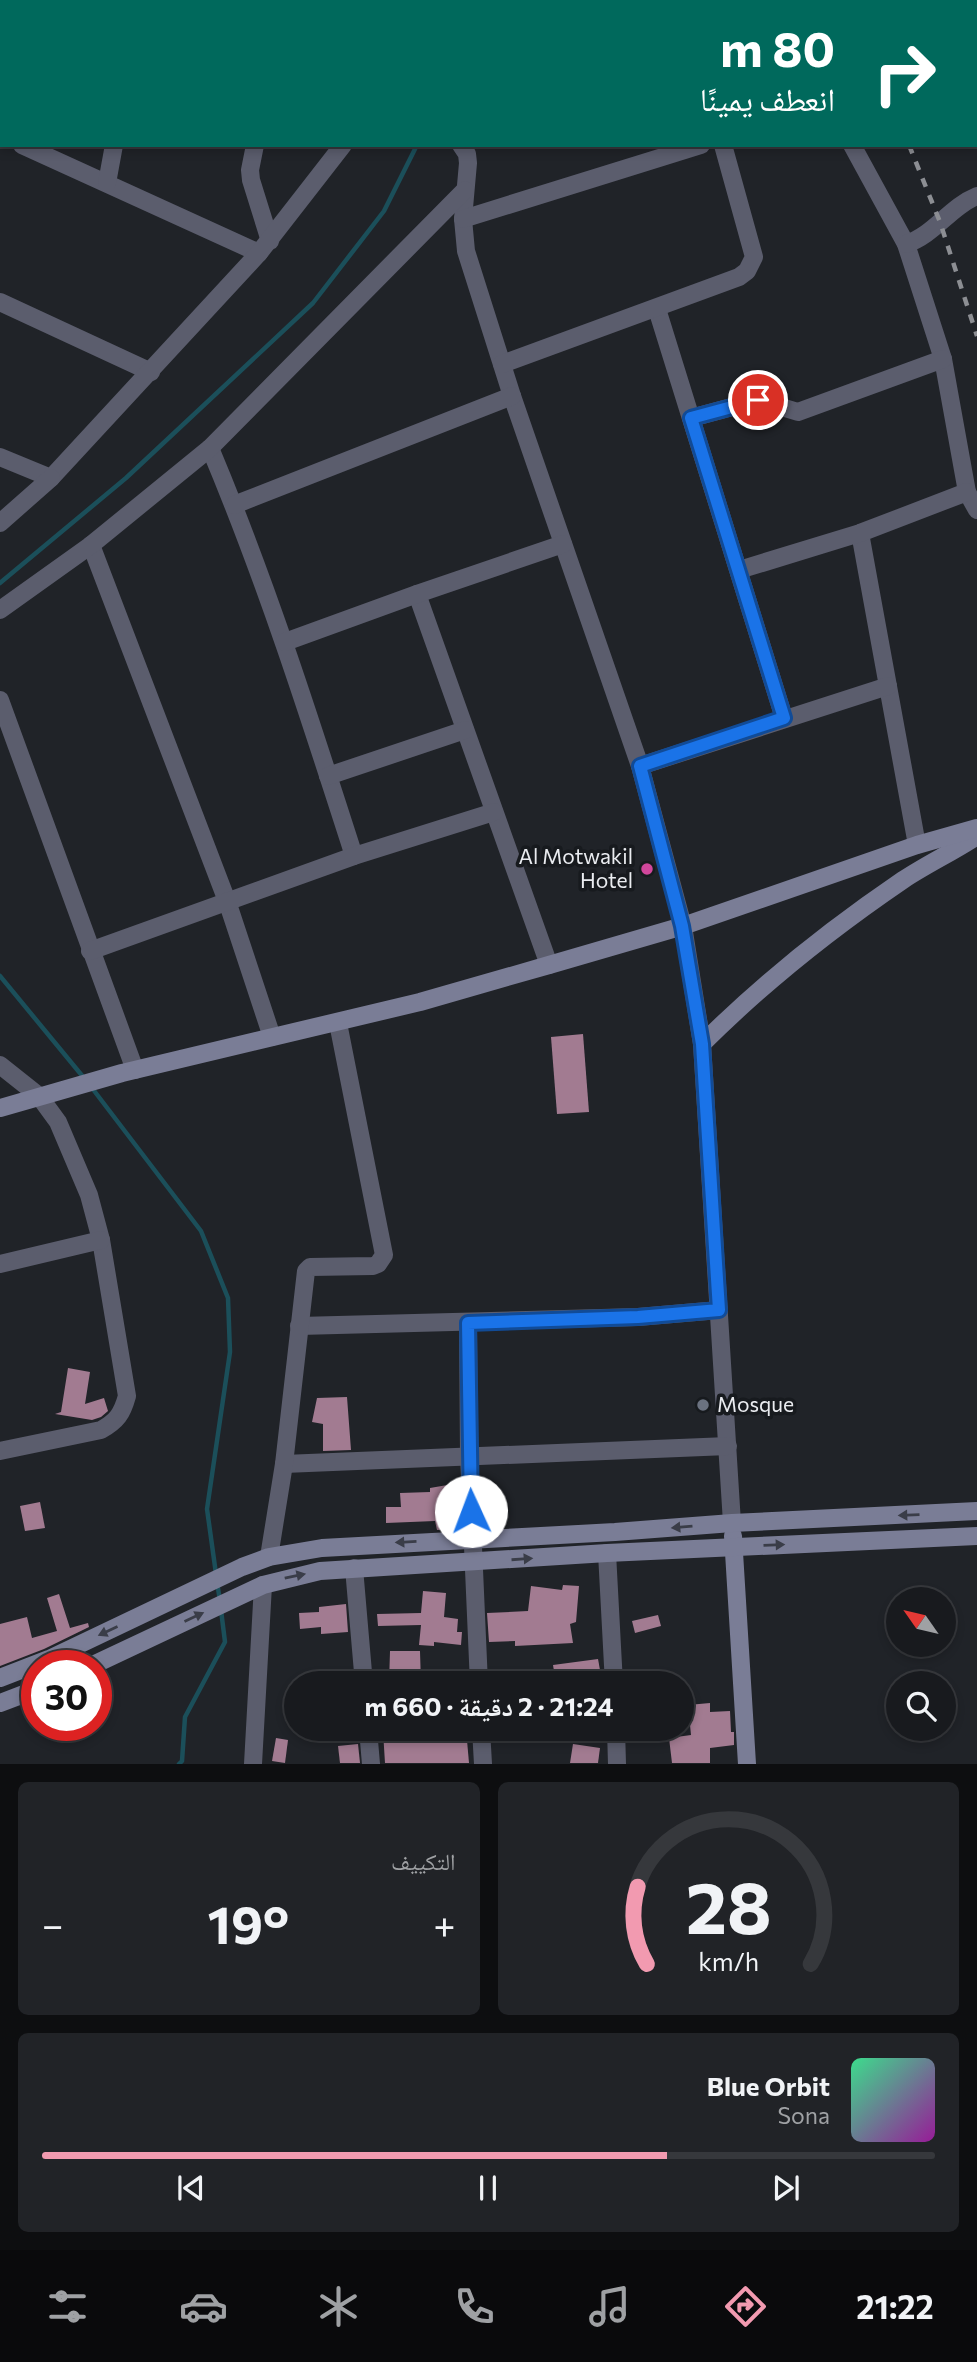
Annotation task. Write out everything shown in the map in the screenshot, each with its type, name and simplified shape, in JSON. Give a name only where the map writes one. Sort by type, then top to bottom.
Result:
[{"type":"main road","points":[[0,1108],[129,1072],[338,1023],[549,965],[682,926],[918,845],[977,828]]},
{"type":"main road","points":[[702,1044],[780,971],[905,879],[977,836]]},
{"type":"main road","points":[[0,1678],[49,1659],[242,1567],[269,1557],[322,1548],[977,1511]]},
{"type":"main road","points":[[732,1523],[747,1763]]},
{"type":"main road","points":[[112,1656],[263,1585],[298,1575],[354,1568],[607,1553],[977,1535]]},
{"type":"main road","points":[[0,1703],[21,1695]]},
{"type":"street","points":[[26,147],[265,247]]},
{"type":"street","points":[[107,183],[114,147]]},
{"type":"street","points":[[256,147],[250,170],[265,247]]},
{"type":"street","points":[[0,523],[51,478],[265,247],[341,147]]},
{"type":"street","points":[[462,147],[468,163],[463,219],[466,251],[512,396],[640,766],[682,926],[702,1044],[732,1523]]},
{"type":"street","points":[[468,163],[478,147]]},
{"type":"street","points":[[463,219],[695,147]]},
{"type":"street","points":[[502,364],[739,277],[752,264],[754,257],[724,147]]},
{"type":"street","points":[[853,147],[906,244],[943,359],[967,492],[977,510]]},
{"type":"street","points":[[0,610],[90,545],[211,448],[465,190]]},
{"type":"street","points":[[906,244],[923,236],[961,203],[977,196]]},
{"type":"street","points":[[0,302],[151,372]]},
{"type":"street","points":[[657,309],[784,718]]},
{"type":"street","points":[[691,418],[758,400],[798,412],[943,359]]},
{"type":"street","points":[[234,505],[512,396]]},
{"type":"street","points":[[211,448],[285,642],[354,856]]},
{"type":"street","points":[[0,457],[51,478]]},
{"type":"street","points":[[739,570],[860,533],[967,492]]},
{"type":"street","points":[[860,533],[918,845]]},
{"type":"street","points":[[285,642],[563,544]]},
{"type":"street","points":[[90,545],[227,901],[272,1037]]},
{"type":"street","points":[[417,594],[549,965]]},
{"type":"street","points":[[640,766],[888,686]]},
{"type":"street","points":[[0,700],[90,951],[129,1072]]},
{"type":"street","points":[[328,776],[465,730]]},
{"type":"street","points":[[90,951],[354,856],[494,812]]},
{"type":"street","points":[[269,1557],[284,1464],[307,1269],[373,1266],[378,1264],[384,1255],[338,1023]]},
{"type":"street","points":[[0,1065],[48,1093],[89,1195],[101,1240],[127,1396],[124,1409],[116,1421],[101,1430],[0,1451]]},
{"type":"street","points":[[0,1264],[101,1240]]},
{"type":"street","points":[[299,1326],[638,1317],[719,1310]]},
{"type":"street","points":[[468,1323],[472,1562],[478,1671]]},
{"type":"street","points":[[284,1464],[728,1446]]},
{"type":"street","points":[[607,1553],[613,1671]]},
{"type":"street","points":[[354,1568],[363,1671]]},
{"type":"street","points":[[253,1763],[263,1585]]},
{"type":"street","points":[[369,1741],[371,1763]]},
{"type":"street","points":[[482,1741],[483,1763]]},
{"type":"street","points":[[616,1741],[617,1763]]},
{"type":"building","points":[[583,1034],[589,1112],[557,1114],[551,1037]]},
{"type":"building","points":[[68,1368],[90,1372],[85,1404],[104,1398],[108,1411],[101,1417],[92,1420],[55,1414],[61,1412]]},
{"type":"building","points":[[347,1397],[351,1450],[323,1451],[323,1424],[312,1422],[317,1398]]},
{"type":"building","points":[[459,1483],[461,1529],[437,1530],[435,1521],[386,1523],[386,1507],[401,1507],[400,1493],[430,1492],[430,1488]]},
{"type":"building","points":[[40,1502],[45,1528],[25,1531],[20,1506]]},
{"type":"building","points":[[563,1585],[579,1586],[576,1622],[570,1624],[573,1643],[515,1646],[515,1641],[489,1642],[487,1613],[528,1611],[531,1586],[562,1590]]},
{"type":"building","points":[[423,1591],[446,1593],[444,1617],[458,1619],[457,1632],[462,1632],[461,1645],[434,1642],[434,1646],[419,1645],[421,1625],[378,1626],[377,1614],[421,1613]]},
{"type":"building","points":[[59,1594],[70,1628],[88,1623],[89,1627],[41,1650],[21,1650],[21,1658],[0,1666],[0,1624],[27,1617],[32,1638],[57,1631],[47,1598]]},
{"type":"building","points":[[346,1604],[348,1632],[321,1634],[321,1627],[300,1629],[299,1613],[319,1612],[319,1607]]},
{"type":"building","points":[[658,1615],[661,1626],[635,1633],[632,1621]]},
{"type":"building","points":[[390,1651],[420,1651],[421,1671],[389,1671]]},
{"type":"building","points":[[598,1659],[600,1670],[554,1671],[553,1665]]},
{"type":"building","points":[[710,1703],[710,1712],[730,1711],[734,1745],[710,1748],[710,1763],[672,1763],[669,1741],[694,1741],[694,1704]]},
{"type":"building","points":[[276,1738],[288,1741],[285,1763],[272,1761]]},
{"type":"building","points":[[384,1741],[467,1741],[469,1763],[385,1763]]},
{"type":"building","points":[[358,1744],[360,1763],[340,1763],[338,1746]]},
{"type":"building","points":[[573,1744],[600,1748],[598,1763],[570,1763]]},
{"type":"waterway","points":[[0,583],[126,478],[313,303],[384,211],[416,147]]},
{"type":"waterway","points":[[0,976],[84,1078]]},
{"type":"waterway","points":[[92,1088],[201,1231],[228,1298],[230,1352],[207,1509],[216,1574]]},
{"type":"waterway","points":[[217,1582],[220,1601]]},
{"type":"waterway","points":[[179,1764],[182,1761],[185,1717],[225,1642],[221,1610]]},
{"type":"railway","points":[[910,147],[940,222],[977,336]]},
{"type":"place","name":"Al Motwakil Hotel","points":[[647,869]]},
{"type":"place","name":"Mosque","points":[[703,1405]]},
{"type":"route","points":[[471,1511],[468,1323],[638,1317],[719,1310],[702,1044],[682,926],[640,766],[784,718],[691,418],[758,400]]}]
